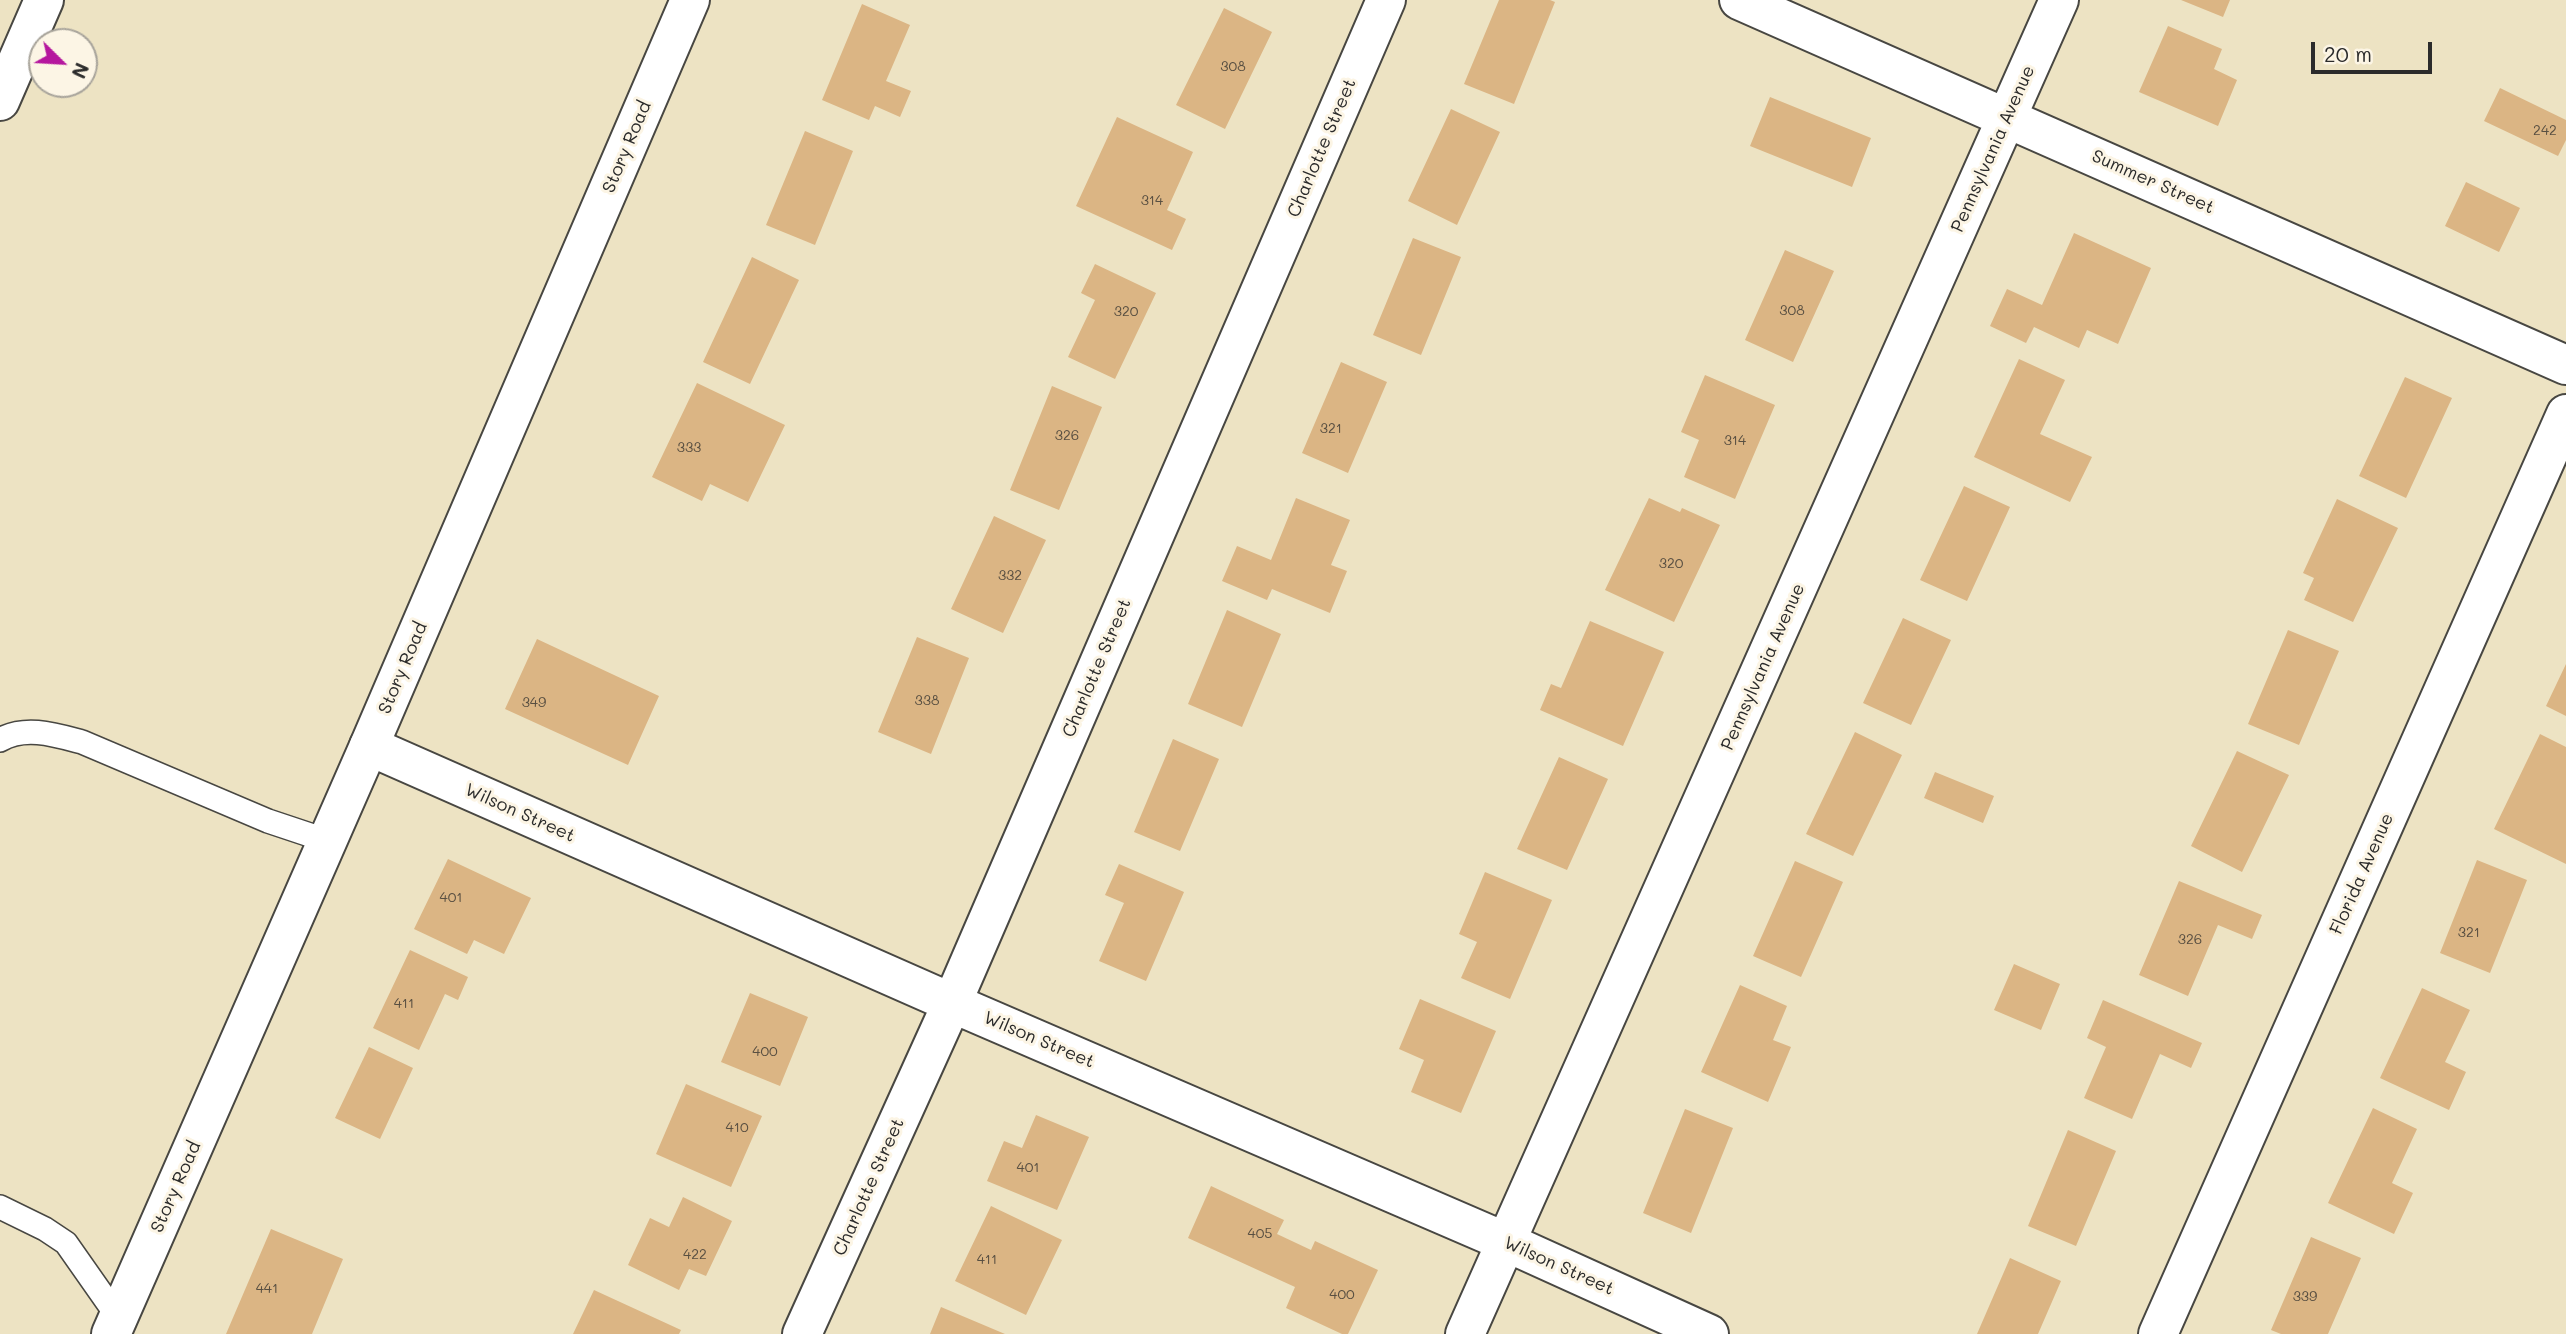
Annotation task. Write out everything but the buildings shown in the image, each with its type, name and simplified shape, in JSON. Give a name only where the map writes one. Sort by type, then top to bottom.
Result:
[{"type":"street","points":[[0,101],[44,0]]},
{"type":"street","name":"Story Road","points":[[116,1324],[328,841],[690,0]]},
{"type":"street","name":"Charlotte Street","points":[[802,1334],[952,1003],[1386,0]]},
{"type":"street","name":"Summer Street","points":[[1739,0],[2566,365]]},
{"type":"street","name":"Pennsylvania Avenue","points":[[1465,1334],[2059,0]]},
{"type":"street","name":"Florida Avenue","points":[[2158,1334],[2566,414]]},
{"type":"street","name":"Wilson Street","points":[[369,746],[952,1003],[1506,1242],[1709,1334]]},
{"type":"lane","points":[[0,740],[31,732],[53,734],[82,742],[268,821],[328,841]]},
{"type":"lane","points":[[0,1208],[45,1229],[66,1243],[113,1310],[116,1324]]}]
